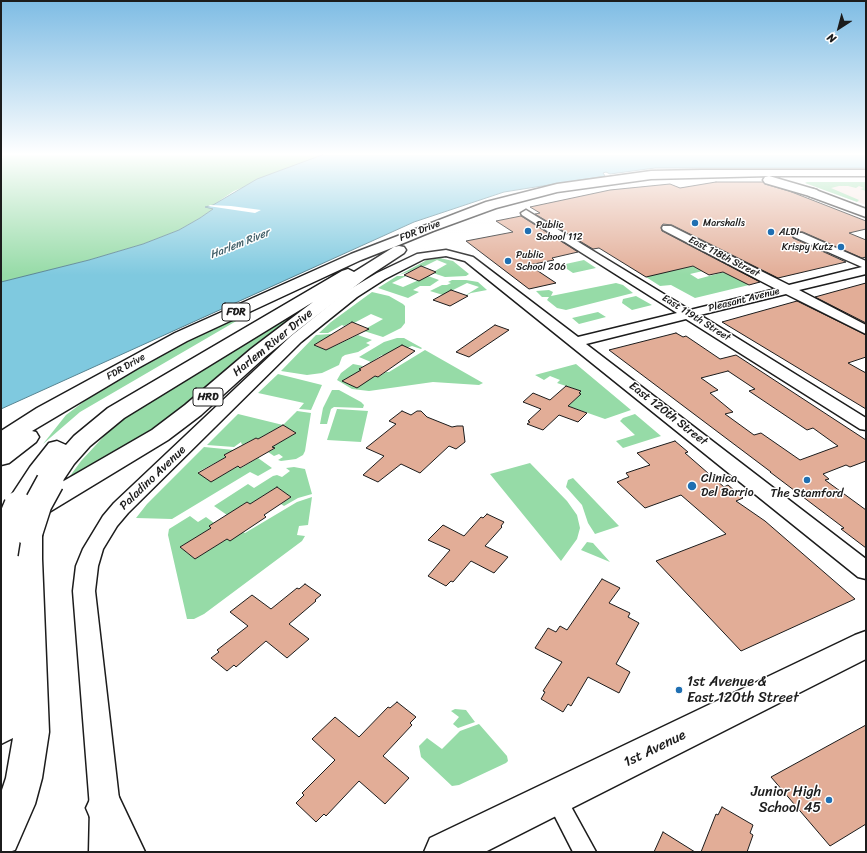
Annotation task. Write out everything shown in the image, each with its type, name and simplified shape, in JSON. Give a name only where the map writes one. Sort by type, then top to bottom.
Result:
[{"type":"main road","name":"FDR Drive","points":[[97,384],[181,337],[378,247],[449,220],[530,195]]},
{"type":"main road","name":"FDR Drive","points":[[404,247],[470,220],[532,200],[556,195]]},
{"type":"main road","points":[[1,728],[4,695],[3,541],[18,505],[31,482],[53,453],[76,430],[100,411],[378,247]]},
{"type":"main road","points":[[1,836],[16,804],[29,756],[32,710],[28,567],[29,532],[38,504],[50,482],[66,459],[82,441],[98,427],[127,406],[340,278],[366,264],[404,247]]},
{"type":"main road","name":"Harlem River Drive","points":[[3,541],[160,435],[193,410],[258,353],[304,317],[360,275],[404,247]]},
{"type":"main road","points":[[1,441],[45,413],[97,384]]},
{"type":"main road","points":[[1,458],[97,384]]},
{"type":"main road","name":"1st Avenue","points":[[444,852],[866,644]]},
{"type":"main road","points":[[105,808],[125,852]]},
{"type":"street","points":[[818,195],[866,213]]},
{"type":"street","name":"East 119th Street","points":[[526,212],[866,424]]},
{"type":"street","name":"East 118th Street","points":[[668,228],[866,330]]},
{"type":"street","points":[[798,235],[866,265]]},
{"type":"street","name":"Paladino Avenue","points":[[104,852],[105,808],[84,591],[87,566],[100,535],[110,521],[132,498],[275,358],[336,306],[381,276],[421,256],[446,253],[469,259]]},
{"type":"street","name":"East 120th Street","points":[[469,259],[866,571]]},
{"type":"street","name":"Pleasant Avenue","points":[[576,342],[866,270]]},
{"type":"street","points":[[555,798],[585,852]]},
{"type":"shaded area","points":[[838,195],[866,195],[866,205]]},
{"type":"green space","points":[[1,195],[228,195],[213,205],[206,207],[213,209],[200,218],[179,230],[143,244],[89,260],[1,282]]},
{"type":"green space","points":[[837,195],[847,195],[859,200],[857,202]]},
{"type":"green space","points":[[440,258],[453,261],[469,274],[466,276],[445,277],[433,273],[447,264],[437,260],[423,267],[399,275],[427,260]]},
{"type":"green space","points":[[584,260],[596,268],[573,273],[561,265]]},
{"type":"green space","points":[[676,266],[724,266],[690,274],[698,279],[724,272],[749,285],[695,298],[671,285],[660,286],[646,277]]},
{"type":"green space","points":[[397,276],[406,276],[392,283],[403,287],[428,276],[439,280],[430,286],[420,286],[413,290],[419,292],[408,298],[378,288]]},
{"type":"green space","points":[[452,280],[478,282],[487,290],[466,295],[479,287],[467,283],[443,295],[430,291],[442,285],[451,283],[448,282]]},
{"type":"green space","points":[[616,283],[623,285],[633,293],[566,310],[557,308],[547,300],[549,297],[542,297],[536,291],[549,290],[553,292],[551,296]]},
{"type":"green space","points":[[372,292],[389,296],[405,306],[405,323],[401,328],[383,337],[364,331],[383,319],[371,314],[354,323],[352,322],[344,326],[342,325],[328,333],[319,333],[331,322]]},
{"type":"green space","points":[[636,296],[652,305],[632,310],[622,303],[623,299]]},
{"type":"green space","points":[[269,302],[80,412],[43,444],[66,415],[94,394],[190,339]]},
{"type":"green space","points":[[305,307],[242,356],[171,418],[127,446],[67,480],[81,461],[107,433],[127,416]]},
{"type":"green space","points":[[598,312],[606,317],[579,324],[572,318]]},
{"type":"green space","points":[[316,335],[332,335],[314,345],[326,350],[358,335],[372,340],[366,343],[370,345],[358,352],[345,355],[342,357],[339,365],[322,373],[307,375],[281,371]]},
{"type":"green space","points":[[397,338],[404,338],[422,348],[412,346],[385,356],[382,355],[371,362],[359,357],[384,342]]},
{"type":"green space","points":[[425,350],[483,383],[479,385],[433,382],[369,391],[352,389],[337,380],[341,373],[353,364],[363,366],[360,368],[361,370],[343,381],[375,376],[378,377]]},
{"type":"green space","points":[[576,364],[631,410],[605,419],[568,406],[580,394],[579,393],[581,391],[557,383],[560,380],[550,376],[544,380],[535,375]]},
{"type":"green space","points":[[278,374],[322,385],[311,410],[299,409],[304,403],[258,393]]},
{"type":"green space","points":[[332,390],[339,390],[361,402],[364,405],[363,408],[334,407],[331,409],[327,424],[320,424],[323,408]]},
{"type":"green space","points":[[337,409],[368,411],[361,442],[327,440]]},
{"type":"green space","points":[[297,411],[311,413],[305,451],[303,455],[296,459],[281,461],[278,460],[283,457],[279,454],[274,456],[268,452],[274,449],[272,447],[296,433],[283,425]]},
{"type":"green space","points":[[238,414],[283,425],[258,439],[256,438],[242,445],[241,442],[234,447],[207,445]]},
{"type":"green space","points":[[635,414],[661,436],[623,448],[616,441],[635,435],[620,421],[623,418]]},
{"type":"green space","points":[[204,447],[234,450],[224,455],[226,457],[198,472],[211,482],[238,466],[241,468],[258,458],[272,468],[258,476],[250,472],[172,519],[136,518],[147,504]]},
{"type":"green space","points":[[530,463],[567,501],[577,515],[580,528],[577,539],[561,561],[490,474]]},
{"type":"green space","points":[[294,467],[305,469],[312,494],[298,498],[284,506],[281,504],[291,497],[277,487],[250,504],[247,502],[227,515],[214,506],[248,484],[254,488],[273,476],[277,475],[282,477],[290,471],[286,468]]},
{"type":"green space","points":[[573,478],[619,526],[595,534],[588,523],[582,505],[566,487],[568,480]]},
{"type":"green space","points":[[312,497],[308,525],[299,526],[297,535],[305,536],[302,541],[204,614],[194,619],[187,619],[168,535],[169,529],[190,516],[198,522],[206,517],[214,523],[209,526],[211,528],[180,547],[195,559],[227,539],[243,532],[245,533],[297,502]]},
{"type":"green space","points":[[587,542],[593,543],[610,562],[581,550]]},
{"type":"green space","points":[[455,709],[466,710],[475,722],[458,728],[453,724],[459,717],[451,711]]},
{"type":"green space","points":[[479,724],[507,756],[508,761],[459,785],[452,786],[421,757],[419,746],[427,738],[442,749],[460,731]]},
{"type":"water","name":"Harlem River","points":[[230,195],[496,195],[414,222],[1,409],[1,282],[89,260],[143,244],[179,230],[213,209],[205,207],[213,205]]},
{"type":"pier","points":[[208,206],[261,210],[255,213]]},
{"type":"building","points":[[587,195],[799,195],[866,221],[866,229],[849,233],[866,240],[866,257],[862,258],[803,232],[794,232],[792,234],[793,238],[846,262],[778,278],[672,225],[663,224],[661,227],[662,231],[760,282],[749,285],[723,272],[709,275],[693,266],[646,277],[599,248],[593,249],[535,214],[540,213],[530,207]]},
{"type":"building","points":[[521,216],[578,252],[552,258],[554,260],[529,265],[556,283],[529,289],[466,241],[513,232],[496,221]]},
{"type":"building","points":[[421,266],[436,272],[419,281],[404,275]]},
{"type":"building","points":[[866,283],[866,323],[815,297],[833,292]]},
{"type":"building","points":[[451,290],[468,296],[450,306],[433,300]]},
{"type":"building","points":[[797,301],[866,335],[866,357],[848,363],[866,373],[866,409],[722,322]]},
{"type":"building","points":[[352,322],[369,329],[326,350],[314,345]]},
{"type":"building","points":[[495,325],[509,330],[469,357],[456,352]]},
{"type":"building","points":[[676,333],[683,337],[686,336],[720,359],[736,355],[866,440],[866,461],[850,467],[846,465],[823,474],[829,479],[825,480],[866,510],[866,548],[841,529],[844,528],[609,350]],"holes":[[[728,371],[755,389],[749,391],[807,430],[813,428],[838,446],[800,460],[761,433],[754,435],[725,414],[733,412],[710,393],[718,390],[701,378]]]},
{"type":"building","points":[[402,345],[415,351],[378,377],[375,376],[357,388],[342,381],[361,370],[359,369]]},
{"type":"building","points":[[566,386],[581,391],[579,393],[581,394],[568,406],[587,413],[578,422],[559,415],[543,430],[527,424],[530,422],[528,421],[541,409],[523,402],[533,393],[550,400]]},
{"type":"building","points":[[402,411],[411,415],[417,411],[421,411],[427,417],[452,427],[463,426],[465,442],[456,449],[449,446],[420,473],[401,464],[378,482],[363,475],[384,456],[366,448],[396,424],[389,421]]},
{"type":"building","points":[[283,425],[296,433],[272,447],[275,448],[240,468],[238,466],[211,482],[198,473],[226,457],[224,455]]},
{"type":"building","points":[[675,441],[688,452],[685,453],[724,487],[728,485],[743,498],[736,501],[765,521],[855,599],[741,651],[656,561],[726,534],[681,495],[645,508],[617,482],[629,477],[626,473],[650,465],[637,453]]},
{"type":"building","points":[[277,487],[291,497],[264,515],[266,517],[230,541],[227,539],[195,559],[180,547],[211,528],[209,526],[247,502],[250,504]]},
{"type":"building","points":[[487,514],[504,522],[501,526],[502,527],[485,546],[508,557],[494,573],[471,561],[453,582],[451,581],[446,586],[428,576],[450,550],[428,540],[443,525],[464,536],[481,517],[483,518]]},
{"type":"building","points":[[602,579],[620,588],[609,603],[630,613],[628,617],[639,623],[616,664],[630,672],[619,693],[588,677],[571,706],[568,704],[563,712],[541,699],[545,692],[543,691],[562,662],[535,648],[548,628],[556,632],[560,626],[567,630]]},
{"type":"building","points":[[305,584],[321,595],[289,624],[309,639],[287,658],[266,641],[236,667],[234,665],[227,671],[211,658],[219,652],[217,650],[248,626],[230,612],[252,595],[271,609],[297,588],[299,589]]},
{"type":"building","points":[[397,702],[416,717],[410,723],[412,725],[383,756],[409,778],[385,804],[359,781],[326,816],[324,814],[316,822],[296,803],[304,795],[302,793],[335,760],[312,739],[335,717],[359,737],[388,707],[390,708]]},
{"type":"building","name":"Junior High School 45","points":[[866,725],[866,824],[830,846],[771,777]]},
{"type":"building","points":[[722,807],[753,825],[750,833],[753,835],[747,852],[701,852],[716,814],[718,815]]},
{"type":"building","points":[[663,832],[695,852],[654,852]]},
{"type":"place","name":"Marshalls","points":[[695,223]]},
{"type":"place","name":"Public School 112","points":[[528,231]]},
{"type":"place","name":"ALDI","points":[[771,232]]},
{"type":"place","name":"Krispy Kutz","points":[[841,247]]},
{"type":"place","name":"Public School 206","points":[[508,261]]},
{"type":"place","name":"The Stamford","points":[[807,480]]},
{"type":"place","name":"Clinica Del Barrio","points":[[692,486]]},
{"type":"place","name":"1st Avenue & East 120th Street","points":[[679,690]]},
{"type":"place","name":"Junior High School 45","points":[[829,800]]}]
